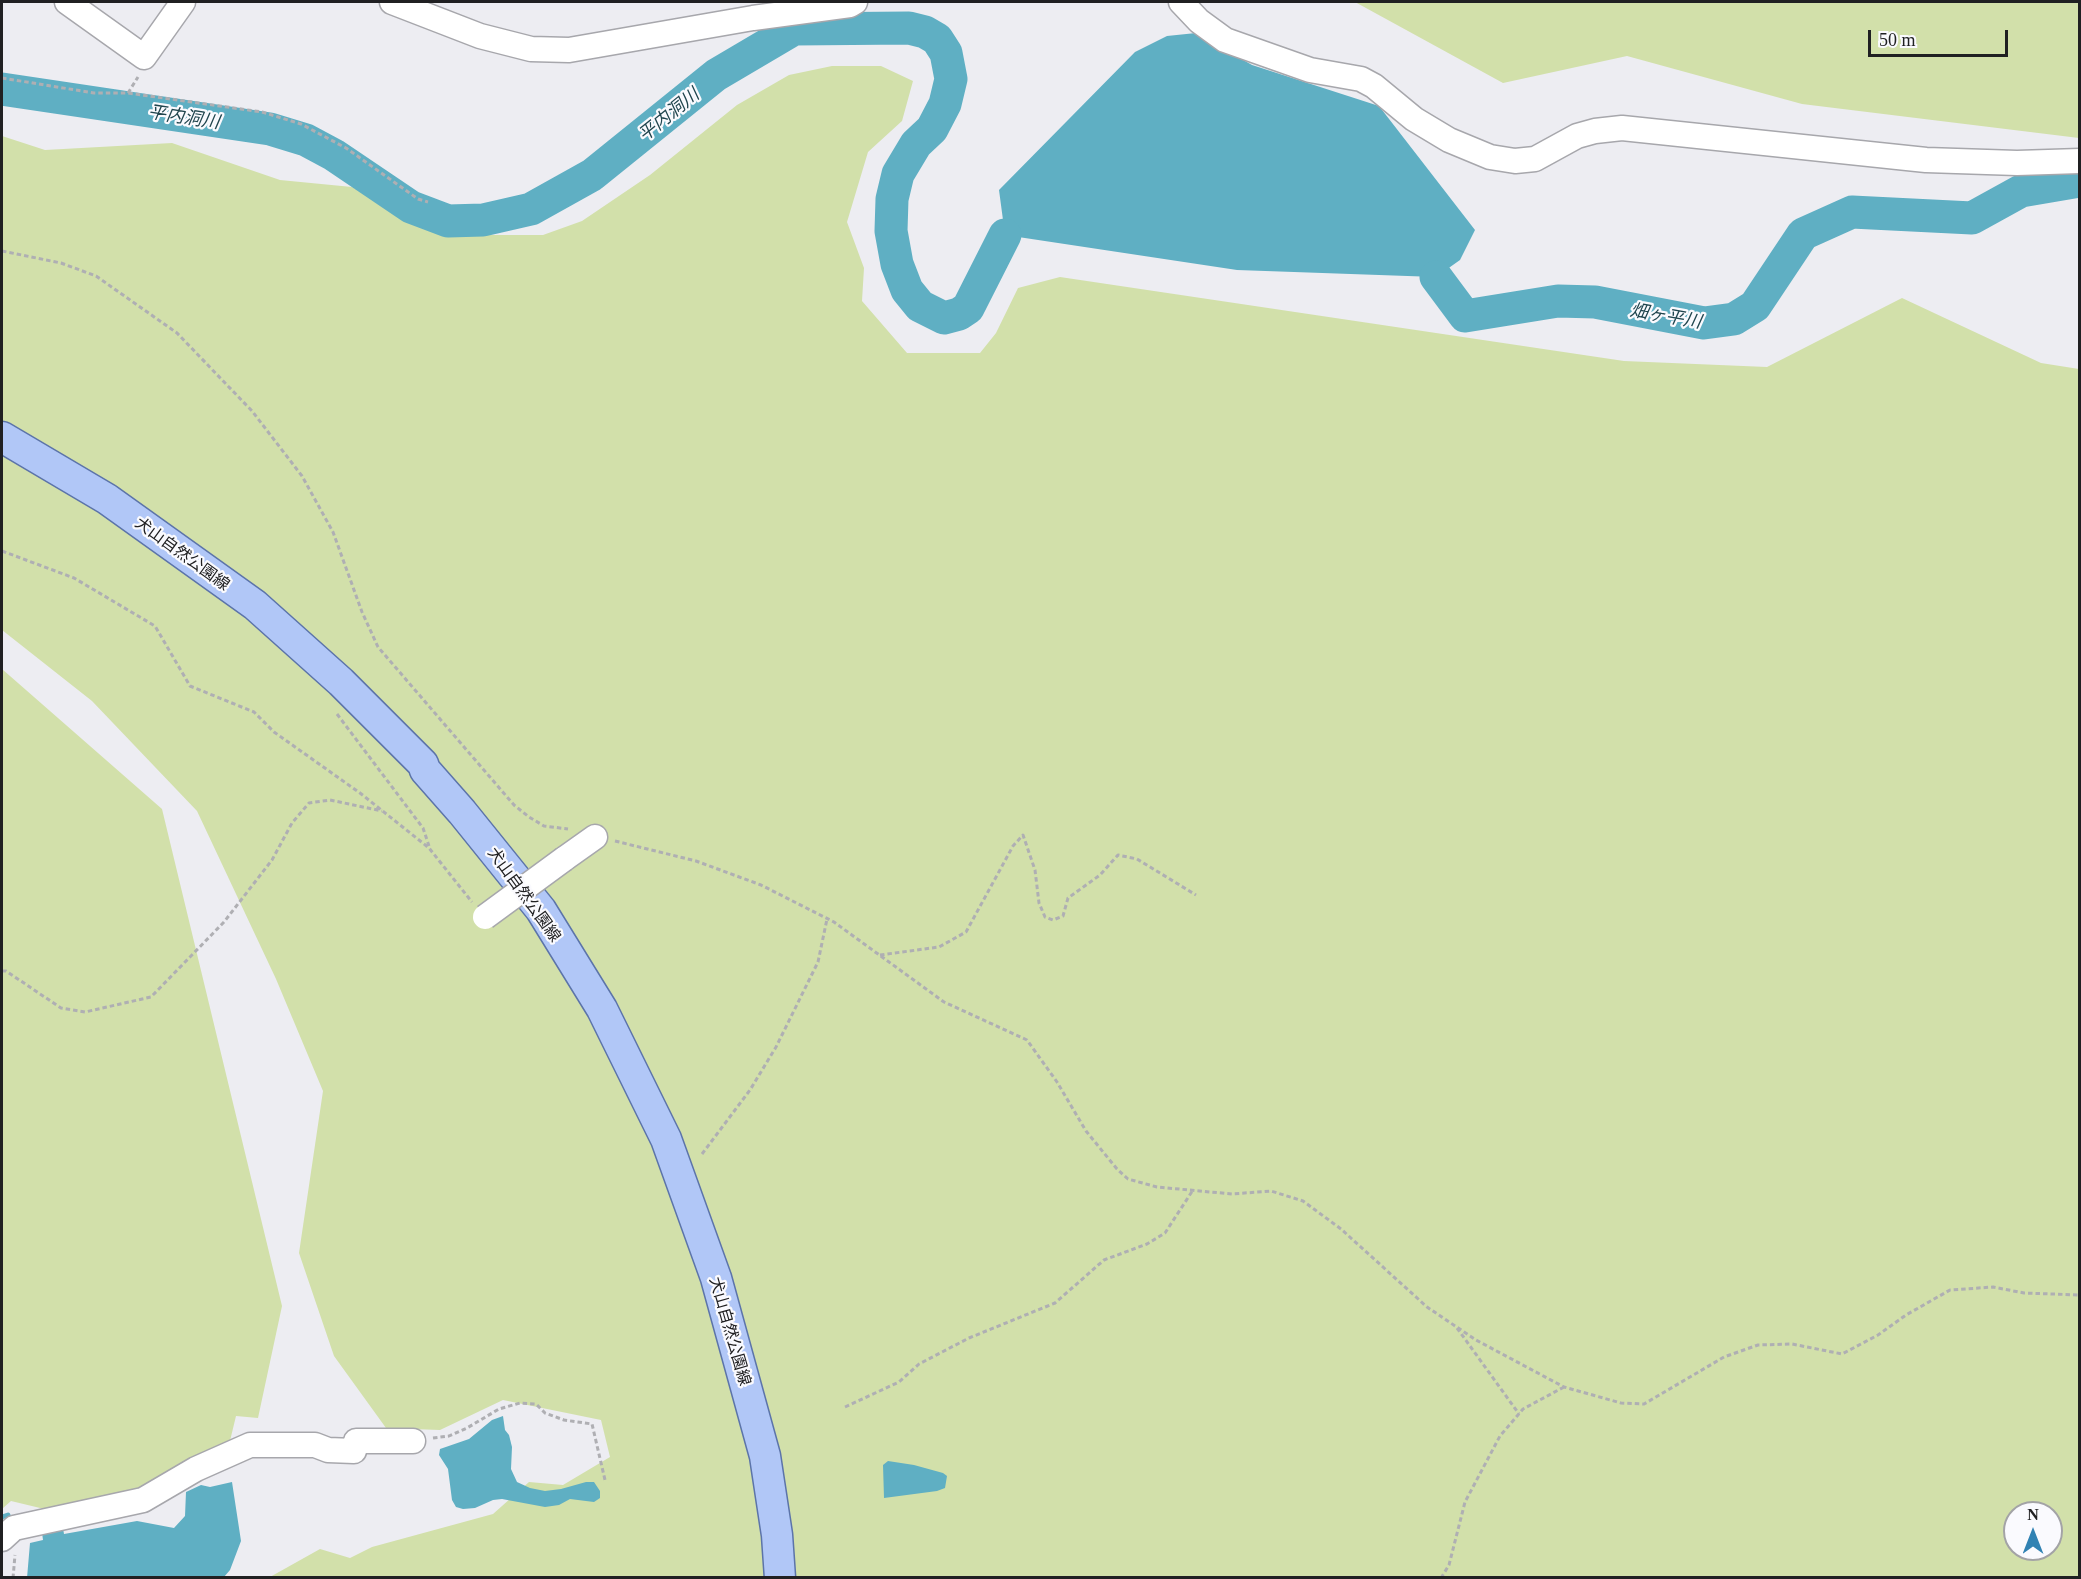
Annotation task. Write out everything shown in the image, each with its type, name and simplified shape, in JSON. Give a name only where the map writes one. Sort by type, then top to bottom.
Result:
[{"type":"main road","name":"犬山自然公園線","points":[[2,437],[107,499],[255,605],[341,682],[423,764],[424,770],[462,812],[541,910],[602,1009],[666,1139],[713,1268],[765,1456],[777,1535],[780,1578]]},
{"type":"street","points":[[67,2],[144,57],[183,2]]},
{"type":"street","points":[[392,2],[480,36],[531,49],[569,50],[753,18],[850,5],[855,2]]},
{"type":"street","points":[[1180,2],[1199,21],[1226,40],[1310,70],[1361,79],[1374,86],[1414,119],[1449,140],[1490,157],[1515,161],[1534,159],[1577,136],[1622,128],[1926,160],[2017,163],[2079,161]]},
{"type":"street","points":[[485,917],[595,837]]},
{"type":"street","points":[[2,1539],[14,1528],[143,1500],[196,1469],[250,1445],[315,1445],[328,1450],[354,1451],[356,1440],[413,1442]]},
{"type":"path","points":[[2,78],[94,93],[128,93],[262,112],[301,124],[346,148],[418,199],[428,202]]},
{"type":"path","points":[[2,251],[61,263],[96,276],[177,333],[252,411],[302,476],[333,532],[362,612],[378,647],[514,805],[529,818],[544,826],[573,830],[696,861],[761,885],[827,919],[944,1002],[1027,1040],[1057,1082],[1086,1131],[1128,1179],[1157,1187],[1232,1194],[1271,1191],[1303,1201],[1341,1229],[1427,1307],[1455,1327],[1564,1387],[1621,1403],[1644,1404],[1724,1357],[1758,1345],[1792,1344],[1842,1354],[1878,1335],[1906,1315],[1950,1290],[1993,1287],[2024,1293],[2079,1295]]},
{"type":"path","points":[[2,551],[74,578],[155,626],[190,686],[254,712],[274,732],[360,792],[429,848],[485,917]]},
{"type":"path","points":[[333,708],[423,828],[429,848]]},
{"type":"path","points":[[2,971],[6,971],[61,1008],[85,1012],[151,997],[224,922],[272,860],[292,823],[309,803],[330,800],[384,812]]},
{"type":"path","points":[[879,955],[939,947],[966,932],[1013,846],[1023,835],[1035,870],[1039,903],[1045,917],[1053,920],[1063,916],[1068,898],[1100,875],[1118,855],[1137,859],[1196,895]]},
{"type":"path","points":[[702,1154],[750,1090],[776,1047],[818,962],[827,919]]},
{"type":"path","points":[[846,1407],[899,1382],[919,1364],[969,1338],[1055,1303],[1104,1260],[1147,1244],[1165,1233],[1193,1190]]},
{"type":"path","points":[[1455,1327],[1519,1414]]},
{"type":"path","points":[[1441,1578],[1449,1565],[1465,1502],[1500,1436],[1523,1409],[1564,1387]]},
{"type":"path","points":[[413,1442],[449,1436],[499,1409],[520,1403],[536,1404],[545,1413],[564,1420],[592,1424],[605,1480]]},
{"type":"green space","points":[[1355,2],[2079,2],[2079,138],[1802,104],[1627,56],[1503,83]]},
{"type":"green space","points":[[832,66],[881,66],[913,81],[902,121],[868,152],[847,222],[864,268],[862,301],[907,353],[980,353],[996,333],[1018,288],[1060,277],[1624,361],[1767,367],[1902,298],[2041,363],[2079,369],[2079,1577],[270,1577],[320,1549],[350,1558],[372,1547],[493,1514],[529,1482],[563,1485],[610,1457],[601,1420],[503,1400],[440,1430],[386,1428],[334,1356],[299,1253],[323,1091],[276,979],[197,811],[92,701],[2,630],[2,136],[45,150],[172,143],[280,180],[352,187],[441,235],[543,235],[582,221],[650,175],[737,105],[789,75]]},
{"type":"green space","points":[[2,669],[162,809],[282,1306],[258,1418],[236,1416],[229,1445],[143,1491],[61,1513],[11,1501],[2,1509]]},
{"type":"water","points":[[1196,33],[1252,65],[1379,106],[1475,230],[1460,260],[1436,277],[1237,270],[1005,235],[999,190],[1135,52],[1167,36]]},
{"type":"water","points":[[503,1416],[505,1430],[512,1447],[511,1469],[517,1482],[545,1491],[594,1482],[600,1491],[600,1498],[594,1502],[570,1499],[559,1505],[545,1507],[502,1499],[493,1500],[475,1508],[456,1507],[452,1500],[448,1469],[439,1455],[440,1449],[469,1439],[492,1420]]},
{"type":"water","points":[[888,1461],[943,1473],[947,1476],[945,1488],[884,1498],[883,1465]]},
{"type":"water","points":[[232,1482],[241,1541],[230,1570],[224,1577],[27,1578],[30,1543],[43,1540],[41,1525],[62,1523],[64,1534],[137,1521],[174,1528],[185,1516],[186,1492],[201,1485],[210,1487]]},
{"type":"waterway","name":"平内洞川","points":[[2,89],[270,129],[306,140],[334,155],[411,207],[448,221],[483,220],[531,209],[592,175],[716,75],[794,29],[909,28],[925,32],[937,39],[946,53],[951,79],[945,104],[932,129],[916,144],[898,174],[892,199],[891,231],[897,264],[907,290],[920,306],[944,318],[959,314],[968,308],[1005,235]]},
{"type":"waterway","name":"畑ヶ平川","points":[[1436,277],[1465,316],[1558,301],[1595,302],[1704,323],[1734,319],[1755,306],[1803,234],[1852,212],[1972,218],[2021,191],[2080,181]]},
{"type":"waterway","points":[[2,1517],[8,1515]]}]
